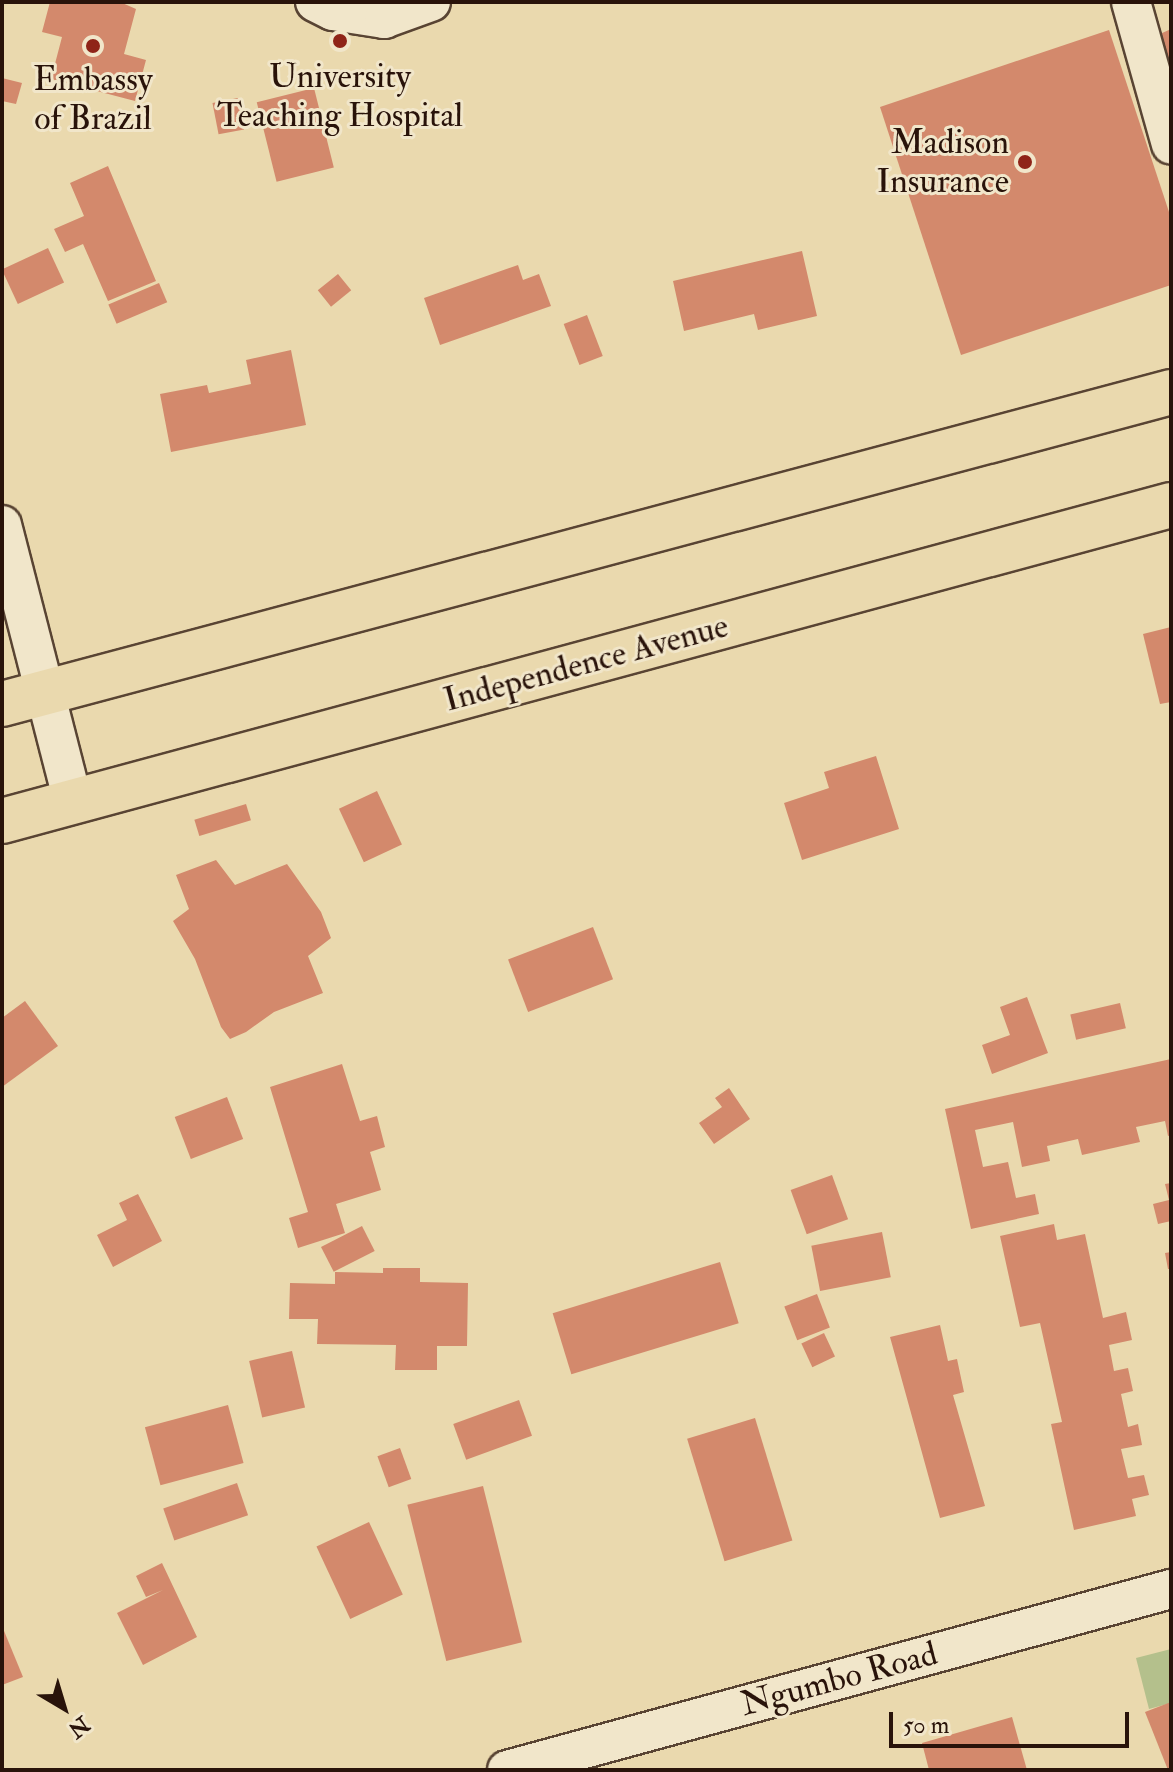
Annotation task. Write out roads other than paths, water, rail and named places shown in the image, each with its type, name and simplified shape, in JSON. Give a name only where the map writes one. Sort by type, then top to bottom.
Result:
[{"type":"main road","points":[[2,704],[1171,392]]},
{"type":"main road","name":"Independence Avenue","points":[[2,821],[1171,505]]},
{"type":"street","points":[[315,2],[333,11],[384,19],[431,2]]},
{"type":"street","points":[[1131,2],[1171,144]]},
{"type":"street","points":[[2,525],[73,802]]},
{"type":"street","name":"Ngumbo Road","points":[[507,1770],[1171,1589]]},
{"type":"place","name":"University Teaching Hospital","points":[[340,41]]},
{"type":"place","name":"Embassy of Brazil","points":[[93,46]]},
{"type":"place","name":"Madison Insurance","points":[[1025,162]]}]
